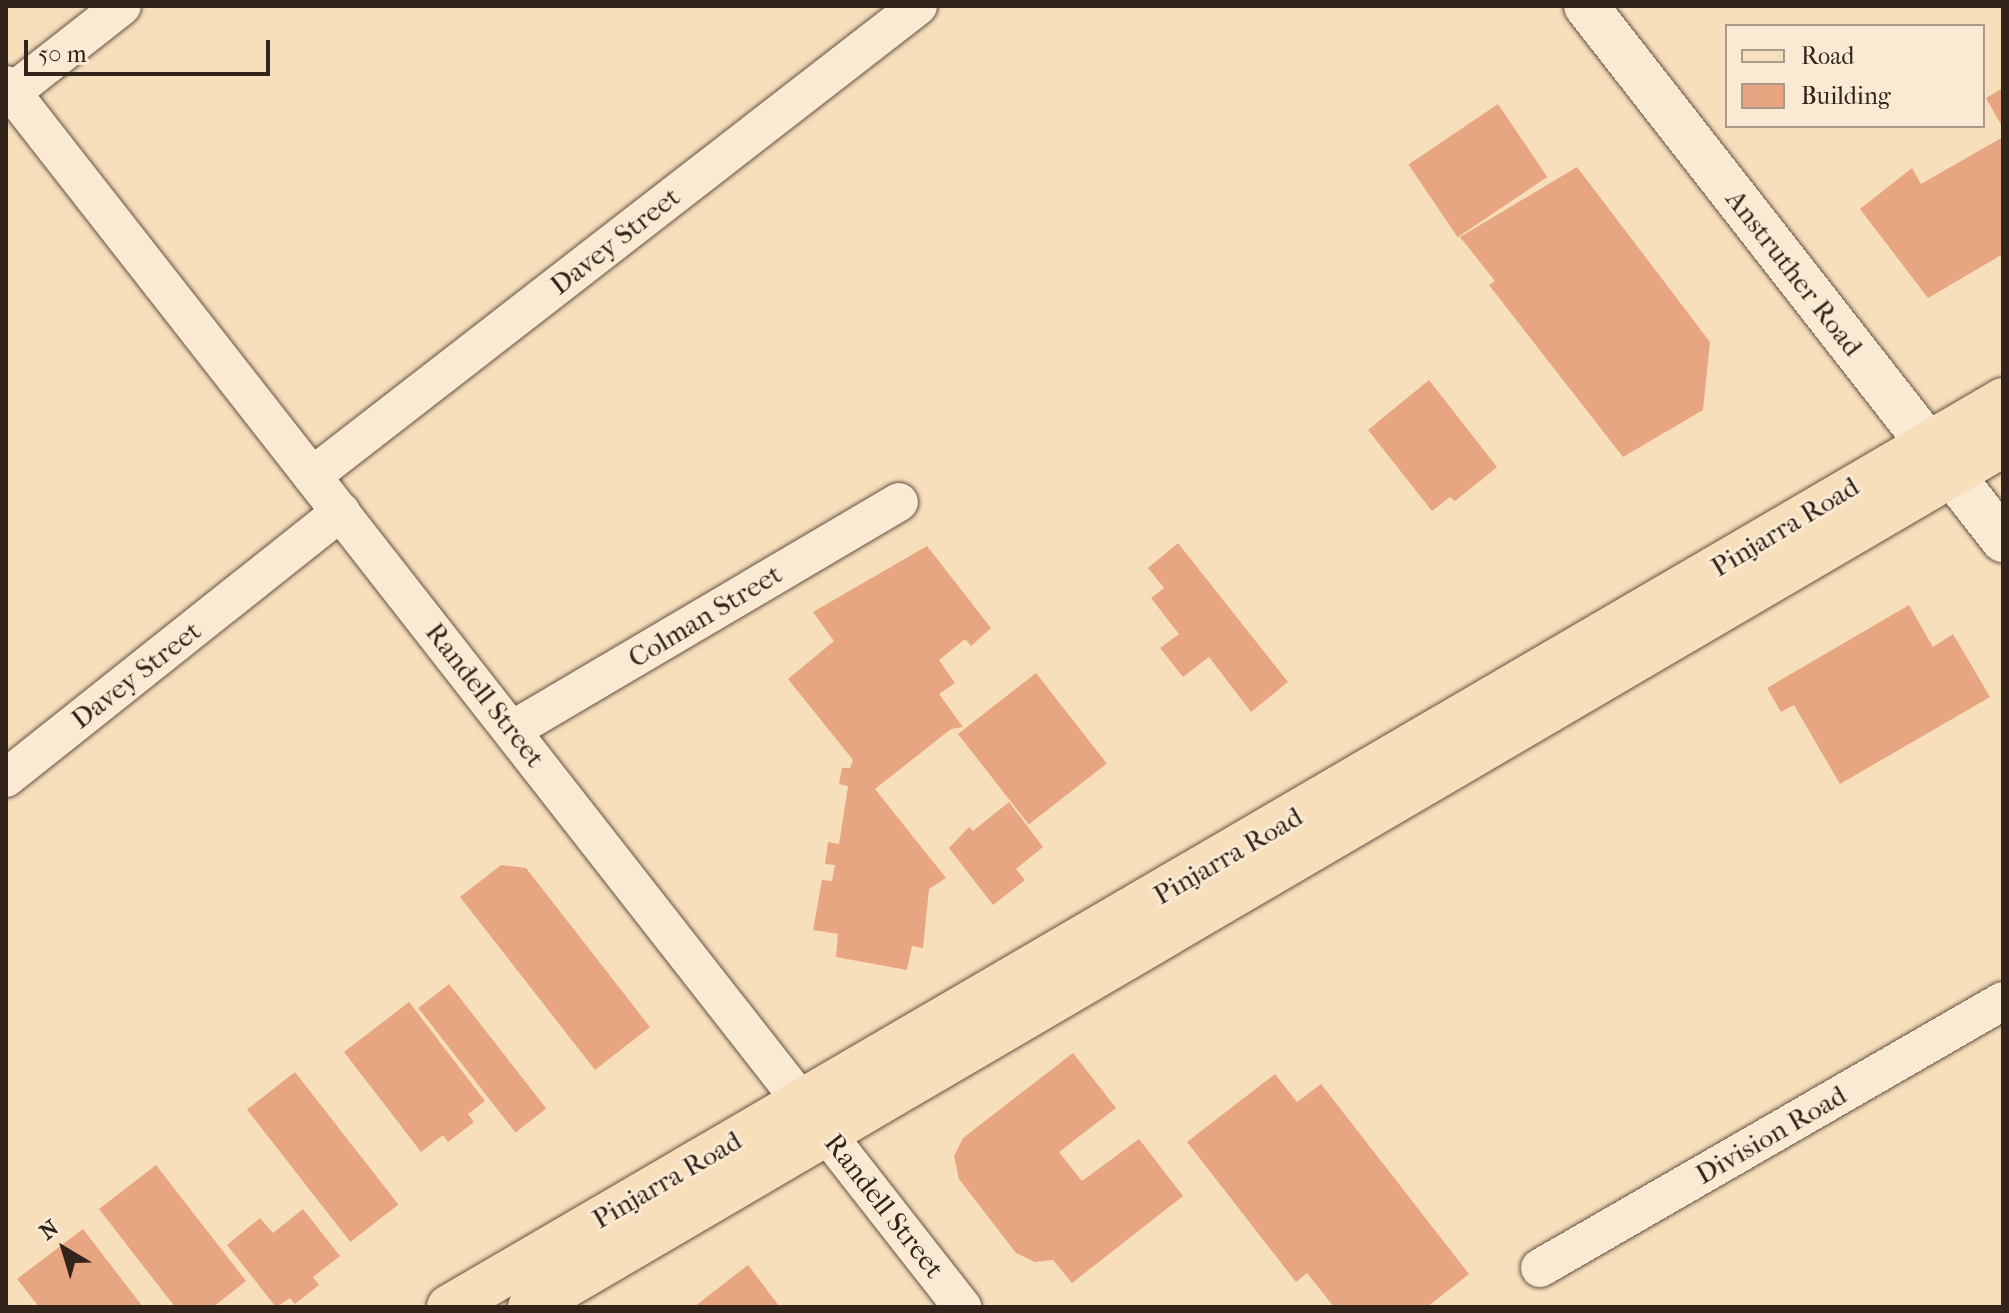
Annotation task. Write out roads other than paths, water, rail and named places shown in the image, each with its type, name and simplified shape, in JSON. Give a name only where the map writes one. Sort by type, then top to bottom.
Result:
[{"type":"main road","name":"Anstruther Road","points":[[1586,6],[2003,540]]},
{"type":"main road","name":"Pinjarra Road","points":[[449,1307],[815,1117],[1938,460],[2003,400]]},
{"type":"main road","name":"Pinjarra Road","points":[[1938,460],[2003,445]]},
{"type":"main road","name":"Pinjarra Road","points":[[530,1307],[815,1117]]},
{"type":"street","points":[[8,91],[122,6]]},
{"type":"street","name":"Davey Street","points":[[312,476],[918,6]]},
{"type":"street","name":"Randell Street","points":[[8,91],[962,1307]]},
{"type":"street","name":"Colman Street","points":[[512,730],[899,502]]},
{"type":"street","name":"Davey Street","points":[[6,778],[341,512]]},
{"type":"street","name":"Division Road","points":[[1540,1268],[2003,1001]]}]
